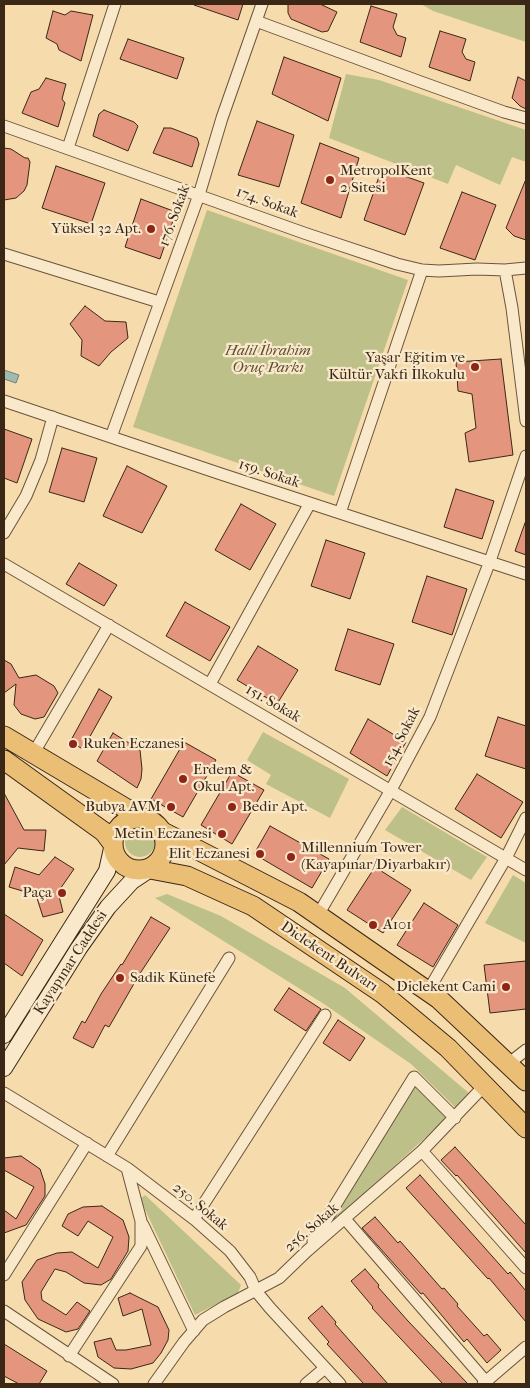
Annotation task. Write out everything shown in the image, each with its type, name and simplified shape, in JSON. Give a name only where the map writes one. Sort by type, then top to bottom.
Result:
[{"type":"main road","points":[[4,736],[142,818],[158,825],[166,840],[163,857],[150,869],[141,871],[133,870],[118,860],[114,853],[113,844],[114,835],[125,822],[142,818]]},
{"type":"main road","points":[[4,760],[104,832],[113,844]]},
{"type":"main road","name":"Diclekent Bulvarı","points":[[163,832],[299,902],[318,915],[440,999],[526,1081]]},
{"type":"main road","name":"Kayapınar Caddesi","points":[[4,1035],[107,871],[113,844]]},
{"type":"main road","name":"Kayapınar Caddesi","points":[[4,1068],[78,948],[108,907],[132,881],[150,869]]},
{"type":"main road","name":"Diclekent Bulvarı","points":[[150,869],[187,876],[253,906],[382,993],[448,1048],[526,1128]]},
{"type":"street","points":[[68,148],[115,4]]},
{"type":"street","name":"176. Sokak","points":[[111,437],[199,194],[222,118],[262,4]]},
{"type":"street","points":[[256,20],[435,87],[526,118]]},
{"type":"street","name":"174. Sokak","points":[[4,126],[199,194],[312,236],[397,264],[422,270],[505,270],[526,268]]},
{"type":"street","points":[[4,254],[159,302]]},
{"type":"street","points":[[340,513],[422,270]]},
{"type":"street","points":[[505,270],[512,308],[526,421]]},
{"type":"street","name":"159. Sokak","points":[[4,401],[526,574]]},
{"type":"street","points":[[4,533],[26,496],[41,460],[53,417]]},
{"type":"street","name":"154. Sokak","points":[[318,915],[391,790],[430,717],[490,561],[526,460]]},
{"type":"street","points":[[210,684],[310,503]]},
{"type":"street","name":"151. Sokak","points":[[4,564],[526,870]]},
{"type":"street","points":[[33,754],[109,625]]},
{"type":"street","points":[[428,991],[506,858],[526,818]]},
{"type":"street","points":[[107,1156],[229,958]]},
{"type":"street","points":[[194,1219],[326,1015]]},
{"type":"street","points":[[508,1064],[526,1050]]},
{"type":"street","points":[[307,1251],[414,1077],[455,1118]]},
{"type":"street","name":"256. Sokak","points":[[154,1384],[184,1342],[203,1320],[224,1306],[279,1278],[307,1251],[422,1151],[485,1085]]},
{"type":"street","name":"250. Sokak","points":[[4,1092],[127,1168],[194,1219],[230,1252],[250,1277],[256,1291],[270,1308],[340,1384]]},
{"type":"street","points":[[4,1275],[87,1144]]},
{"type":"street","points":[[422,1151],[526,1268]]},
{"type":"street","points":[[127,1168],[141,1222],[194,1331]]},
{"type":"street","points":[[345,1219],[485,1383],[526,1347]]},
{"type":"street","points":[[69,1356],[141,1246],[141,1222]]},
{"type":"street","points":[[4,1312],[113,1384]]},
{"type":"street","points":[[306,1384],[325,1368]]},
{"type":"green space","points":[[421,4],[526,4],[526,42],[433,11]]},
{"type":"green space","points":[[346,74],[379,80],[526,130],[526,162],[512,157],[500,185],[456,165],[448,184],[329,138]]},
{"type":"green space","name":"Halil İbrahim Oruç Parkı","points":[[207,210],[408,280],[334,496],[133,427]]},
{"type":"green space","points":[[263,732],[349,779],[330,818],[266,784],[271,775],[247,760]]},
{"type":"green space","points":[[402,807],[487,857],[471,880],[385,830]]},
{"type":"green space","points":[[140,827],[146,828],[154,836],[154,848],[146,856],[140,857],[134,856],[126,848],[125,842],[126,836],[134,828]]},
{"type":"green space","points":[[513,875],[526,883],[526,943],[485,923]]},
{"type":"green space","points":[[167,894],[221,916],[345,988],[470,1094],[456,1108],[411,1064],[324,1004],[155,898]]},
{"type":"green space","points":[[416,1084],[448,1117],[336,1219],[333,1217]]},
{"type":"green space","points":[[145,1195],[241,1285],[238,1293],[195,1315],[140,1199]]},
{"type":"water","points":[[4,370],[19,375],[16,383],[4,379]]},
{"type":"building","points":[[195,4],[243,4],[238,20]]},
{"type":"building","points":[[288,4],[320,4],[337,12],[328,31],[322,32],[291,19],[288,13]]},
{"type":"building","points":[[371,6],[397,14],[393,27],[397,35],[406,38],[401,57],[360,42]]},
{"type":"building","points":[[53,11],[65,15],[71,11],[93,15],[81,61],[59,50],[57,44],[46,38]]},
{"type":"building","points":[[440,31],[466,39],[462,52],[466,59],[475,62],[470,81],[429,67]]},
{"type":"building","points":[[128,39],[184,58],[177,79],[120,59]]},
{"type":"building","points":[[284,57],[341,78],[328,121],[272,94]]},
{"type":"building","points":[[518,77],[526,81],[526,109],[512,98]]},
{"type":"building","points":[[46,78],[66,84],[62,99],[65,103],[58,127],[22,113],[31,92],[39,89]]},
{"type":"building","points":[[104,110],[134,122],[138,126],[128,151],[93,136],[99,114]]},
{"type":"building","points":[[257,121],[294,135],[279,187],[238,175]]},
{"type":"building","points":[[164,128],[171,128],[197,138],[199,144],[192,167],[153,153]]},
{"type":"building","name":"MetropolKent 2 Sitesi","points":[[320,143],[359,158],[341,218],[301,203]]},
{"type":"building","points":[[4,148],[11,149],[28,158],[30,162],[27,185],[24,191],[16,198],[4,200]]},
{"type":"building","points":[[56,166],[105,183],[91,224],[42,208]]},
{"type":"building","points":[[382,168],[424,183],[405,235],[364,220]]},
{"type":"building","points":[[526,179],[526,240],[514,236],[506,228]]},
{"type":"building","points":[[462,192],[496,205],[475,260],[440,248]]},
{"type":"building","name":"Yüksel 32 Apt.","points":[[141,199],[176,212],[160,259],[125,247]]},
{"type":"building","points":[[85,306],[105,321],[126,322],[128,338],[111,352],[99,366],[81,356],[82,340],[70,324]]},
{"type":"building","points":[[501,359],[513,455],[469,462],[465,433],[476,428],[472,394],[458,391],[456,362]]},
{"type":"building","points":[[4,429],[32,439],[17,483],[4,478]]},
{"type":"building","points":[[62,448],[97,458],[84,502],[49,492]]},
{"type":"building","points":[[127,466],[167,486],[142,533],[103,516]]},
{"type":"building","points":[[456,489],[494,501],[482,539],[444,527]]},
{"type":"building","points":[[241,504],[276,524],[250,570],[215,550]]},
{"type":"building","points":[[526,523],[526,555],[515,551]]},
{"type":"building","points":[[326,540],[365,553],[350,599],[311,586]]},
{"type":"building","points":[[79,563],[117,585],[104,606],[66,584]]},
{"type":"building","points":[[427,576],[467,589],[452,635],[412,622]]},
{"type":"building","points":[[185,602],[230,627],[210,661],[166,636]]},
{"type":"building","points":[[348,629],[394,644],[380,685],[335,670]]},
{"type":"building","points":[[258,646],[298,670],[277,704],[237,680]]},
{"type":"building","points":[[4,660],[11,664],[19,678],[36,675],[54,686],[58,693],[44,717],[35,719],[21,714],[14,705],[16,684],[4,693]]},
{"type":"building","points":[[99,689],[112,697],[83,749],[70,742]]},
{"type":"building","points":[[498,717],[526,726],[526,769],[485,756]]},
{"type":"building","points":[[368,719],[406,742],[387,776],[350,753]]},
{"type":"building","points":[[113,733],[140,750],[142,769],[141,779],[137,788],[97,761]]},
{"type":"building","name":"Erdem & Okul Apt.","points":[[184,742],[216,760],[183,817],[151,799]]},
{"type":"building","name":"Bedir Apt.","points":[[232,772],[264,790],[232,844],[201,825]]},
{"type":"building","points":[[477,774],[523,802],[501,838],[455,809]]},
{"type":"building","points":[[4,793],[24,830],[46,830],[44,851],[18,848],[4,865]]},
{"type":"building","name":"Millennium Tower (Kayapınar/Diyarbakır)","points":[[270,826],[329,859],[312,888],[254,854]]},
{"type":"building","points":[[55,857],[74,869],[58,892],[63,912],[43,917],[36,895],[9,887],[15,867],[39,875]]},
{"type":"building","points":[[375,867],[411,890],[383,933],[347,910]]},
{"type":"building","points":[[424,903],[458,925],[433,967],[397,945]]},
{"type":"building","points":[[4,914],[43,940],[22,976],[4,963]]},
{"type":"building","points":[[151,917],[170,928],[139,975],[109,1027],[105,1025],[93,1048],[73,1038],[82,1021],[85,1023],[101,994],[122,965]]},
{"type":"building","name":"Diclekent Cami","points":[[526,961],[526,1009],[490,1013],[484,965]]},
{"type":"building","points":[[289,988],[321,1009],[306,1031],[274,1010]]},
{"type":"building","points":[[338,1020],[365,1038],[350,1061],[323,1043]]},
{"type":"building","points":[[455,1147],[526,1225],[526,1253],[457,1175],[441,1160]]},
{"type":"building","points":[[21,1156],[40,1169],[45,1184],[45,1196],[26,1225],[4,1233],[4,1210],[16,1219],[34,1187],[4,1170],[4,1158]]},
{"type":"building","points":[[420,1175],[508,1274],[510,1272],[526,1291],[526,1322],[489,1278],[406,1188]]},
{"type":"building","points":[[102,1206],[123,1220],[129,1237],[128,1251],[111,1279],[101,1285],[84,1283],[66,1272],[55,1269],[41,1292],[42,1300],[66,1315],[77,1302],[90,1311],[78,1329],[66,1332],[38,1319],[25,1300],[22,1282],[37,1260],[57,1253],[72,1252],[98,1268],[113,1237],[88,1221],[78,1236],[62,1226],[68,1214],[83,1207]]},
{"type":"building","points":[[375,1217],[398,1243],[400,1241],[442,1289],[444,1288],[458,1304],[457,1306],[484,1336],[487,1334],[501,1350],[487,1363],[467,1339],[464,1342],[423,1293],[421,1294],[362,1228]]},
{"type":"building","points":[[365,1269],[408,1321],[468,1384],[443,1384],[372,1308],[351,1281]]},
{"type":"building","points":[[130,1293],[158,1307],[169,1330],[168,1340],[153,1363],[131,1369],[114,1368],[98,1357],[94,1342],[111,1338],[116,1350],[151,1345],[142,1309],[123,1316],[118,1298]]},
{"type":"building","points":[[322,1306],[336,1322],[335,1324],[388,1384],[364,1384],[327,1344],[329,1342],[308,1318]]},
{"type":"building","points":[[4,1344],[47,1371],[39,1384],[19,1384],[4,1376]]},
{"type":"place","name":"MetropolKent 2 Sitesi","points":[[330,180]]},
{"type":"place","name":"Yüksel 32 Apt.","points":[[151,229]]},
{"type":"place","name":"Yaşar Eğitim ve Kültür Vakfı İlkokulu","points":[[475,367]]},
{"type":"place","name":"Ruken Eczanesi","points":[[73,744]]},
{"type":"place","name":"Erdem & Okul Apt.","points":[[183,779]]},
{"type":"place","name":"Bubya AVM","points":[[171,807]]},
{"type":"place","name":"Bedir Apt.","points":[[232,807]]},
{"type":"place","name":"Metin Eczanesi","points":[[222,834]]},
{"type":"place","name":"Elit Eczanesi","points":[[260,854]]},
{"type":"place","name":"Millennium Tower (Kayapınar/Diyarbakır)","points":[[291,857]]},
{"type":"place","name":"Paça","points":[[62,893]]},
{"type":"place","name":"A101","points":[[373,925]]},
{"type":"place","name":"Sadik Künefe","points":[[120,978]]},
{"type":"place","name":"Diclekent Cami","points":[[506,987]]}]
